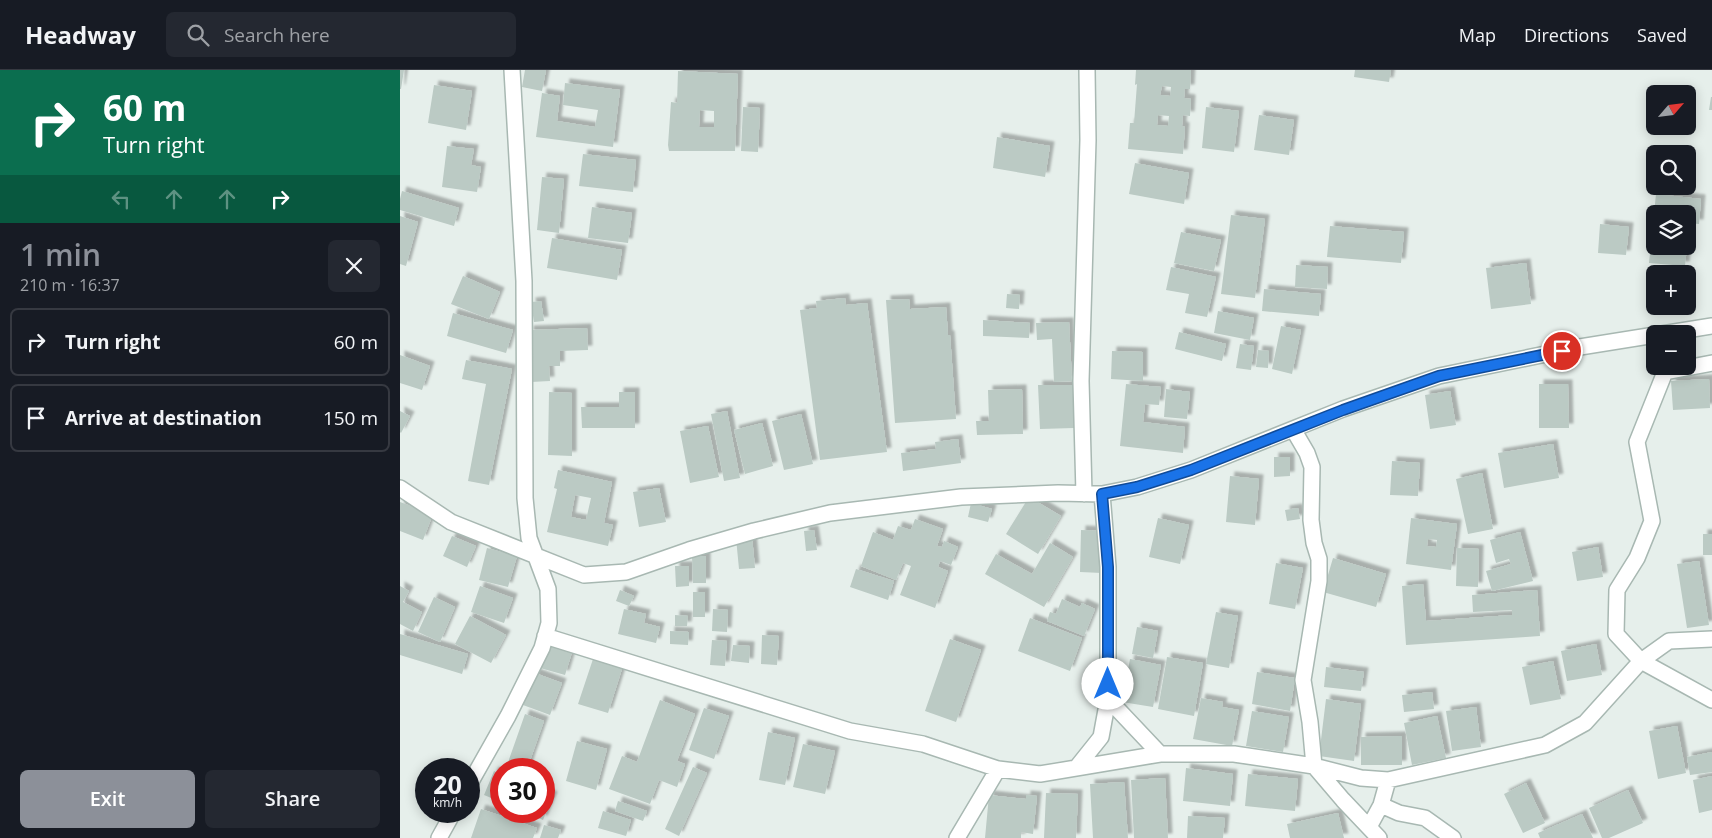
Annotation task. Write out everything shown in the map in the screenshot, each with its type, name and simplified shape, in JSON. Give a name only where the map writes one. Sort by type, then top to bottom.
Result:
[{"type":"street","points":[[480,766],[508,716],[542,648],[548,623],[548,589],[529,538],[525,498],[524,281],[512,70]]},
{"type":"street","points":[[1084,494],[1081,381],[1088,140],[1087,70]]},
{"type":"street","points":[[1696,329],[1712,326]]},
{"type":"street","points":[[400,488],[452,522],[584,575],[626,572],[698,547],[754,531],[830,513],[961,497],[1058,493],[1102,494],[1137,487],[1191,470],[1343,410],[1439,376],[1580,347],[1646,336]]},
{"type":"street","points":[[1712,363],[1665,372],[1637,442],[1652,521],[1637,558],[1617,590],[1616,634],[1641,661],[1712,700]]},
{"type":"street","points":[[1293,429],[1307,453],[1312,467],[1311,520],[1314,543],[1319,559],[1318,581],[1303,680],[1310,722],[1314,766],[1374,832]]},
{"type":"street","points":[[1077,767],[1101,737],[1108,699],[1108,567],[1102,494]]},
{"type":"street","points":[[545,636],[850,731],[923,744],[998,769],[1040,774],[1160,754],[1234,754],[1314,766],[1361,778],[1388,780],[1545,745],[1585,724],[1641,661],[1669,640],[1712,638]]},
{"type":"street","points":[[1108,699],[1160,754]]},
{"type":"street","points":[[957,838],[998,769]]},
{"type":"street","points":[[1374,832],[1388,780]]},
{"type":"street","points":[[1381,805],[1399,813],[1425,818],[1453,838]]},
{"type":"street","points":[[438,838],[447,823]]},
{"type":"building","points":[[400,70],[404,70],[401,89],[400,89]]},
{"type":"building","points":[[525,70],[546,70],[542,91],[522,87]]},
{"type":"building","points":[[1136,70],[1191,70],[1190,89],[1185,89],[1184,98],[1191,99],[1190,116],[1183,115],[1182,126],[1185,127],[1183,154],[1128,149],[1130,123],[1134,123],[1137,84],[1135,85]],"holes":[[[1162,86],[1171,87],[1170,96],[1160,95]],[[1158,115],[1169,116],[1168,126],[1157,125]]]},
{"type":"building","points":[[1355,70],[1391,70],[1389,82],[1354,77]]},
{"type":"building","points":[[678,71],[738,74],[735,151],[669,151],[671,102],[677,103]],"holes":[[[700,110],[714,111],[714,127],[699,127]]]},
{"type":"building","points":[[565,83],[620,90],[613,147],[536,137],[542,93],[560,96],[557,121],[595,127],[598,110],[563,105]]},
{"type":"building","points":[[434,85],[472,91],[466,130],[428,123]]},
{"type":"building","points":[[1711,97],[1712,110],[1709,110]]},
{"type":"building","points":[[743,107],[760,108],[758,152],[741,151]]},
{"type":"building","points":[[1206,107],[1239,111],[1234,152],[1202,148]]},
{"type":"building","points":[[1259,115],[1294,120],[1289,155],[1254,150]]},
{"type":"building","points":[[997,137],[1050,146],[1045,177],[993,168]]},
{"type":"building","points":[[447,146],[474,149],[471,165],[481,167],[477,192],[442,187]]},
{"type":"building","points":[[583,154],[636,160],[633,192],[579,186]]},
{"type":"building","points":[[1135,163],[1189,173],[1184,204],[1129,194]]},
{"type":"building","points":[[542,177],[564,179],[559,233],[537,230]]},
{"type":"building","points":[[402,191],[459,208],[454,226],[400,210]]},
{"type":"building","points":[[1656,195],[1701,199],[1699,224],[1696,224],[1696,205],[1655,205]]},
{"type":"building","points":[[592,207],[632,213],[628,243],[588,238]]},
{"type":"building","points":[[1231,215],[1265,219],[1255,298],[1221,294]]},
{"type":"building","points":[[400,216],[418,222],[406,266],[400,264]]},
{"type":"building","points":[[1600,224],[1629,227],[1626,255],[1598,253]]},
{"type":"building","points":[[1330,226],[1404,232],[1401,263],[1327,257]]},
{"type":"building","points":[[1181,232],[1221,240],[1214,271],[1174,263]]},
{"type":"building","points":[[552,238],[622,250],[617,280],[547,268]]},
{"type":"building","points":[[1650,255],[1686,255],[1685,265],[1649,263]]},
{"type":"building","points":[[1526,263],[1531,304],[1491,309],[1486,268]]},
{"type":"building","points":[[1296,265],[1328,267],[1327,289],[1295,287]]},
{"type":"building","points":[[1171,267],[1216,277],[1207,317],[1185,313],[1189,294],[1166,290]]},
{"type":"building","points":[[463,276],[500,292],[489,319],[451,304]]},
{"type":"building","points":[[1264,289],[1321,294],[1319,316],[1262,311]]},
{"type":"building","points":[[1007,294],[1020,295],[1019,309],[1006,308]]},
{"type":"building","points":[[845,298],[846,305],[867,303],[887,452],[820,460],[800,310],[817,308],[816,301]]},
{"type":"building","points":[[909,299],[910,309],[946,307],[956,419],[895,423],[886,300]]},
{"type":"building","points":[[541,301],[544,321],[534,322],[531,302]]},
{"type":"building","points":[[1218,311],[1254,318],[1250,340],[1214,333]]},
{"type":"building","points":[[453,313],[513,330],[506,353],[447,336]]},
{"type":"building","points":[[983,320],[1030,323],[1029,338],[983,336]]},
{"type":"building","points":[[1069,322],[1072,381],[1054,382],[1052,339],[1037,340],[1036,323]]},
{"type":"building","points":[[1281,326],[1301,330],[1292,374],[1272,369]]},
{"type":"building","points":[[587,328],[588,350],[560,351],[560,366],[549,366],[550,381],[531,382],[529,330]]},
{"type":"building","points":[[1179,332],[1226,344],[1222,361],[1175,349]]},
{"type":"building","points":[[1240,344],[1254,346],[1251,370],[1236,368]]},
{"type":"building","points":[[1258,350],[1269,351],[1268,368],[1256,367]]},
{"type":"building","points":[[1112,351],[1143,352],[1143,381],[1111,379]]},
{"type":"building","points":[[400,355],[430,366],[422,390],[400,383]]},
{"type":"building","points":[[466,360],[512,369],[489,485],[468,481],[486,384],[462,379]]},
{"type":"building","points":[[1709,379],[1710,408],[1673,410],[1671,381]]},
{"type":"building","points":[[1126,384],[1161,387],[1159,405],[1145,404],[1143,422],[1185,427],[1183,453],[1120,446]]},
{"type":"building","points":[[1539,384],[1568,384],[1569,428],[1539,428]]},
{"type":"building","points":[[1038,385],[1073,385],[1074,428],[1040,429]]},
{"type":"building","points":[[1022,389],[1023,434],[977,435],[976,421],[989,421],[988,390]]},
{"type":"building","points":[[1166,389],[1190,392],[1187,419],[1164,417]]},
{"type":"building","points":[[1450,391],[1456,425],[1430,429],[1425,395]]},
{"type":"building","points":[[549,392],[572,393],[572,456],[548,455]]},
{"type":"building","points":[[619,392],[635,392],[635,428],[582,428],[581,407],[619,407]]},
{"type":"building","points":[[400,411],[410,416],[401,433],[400,432]]},
{"type":"building","points":[[727,411],[740,478],[724,481],[711,414]]},
{"type":"building","points":[[801,414],[813,464],[784,470],[772,421]]},
{"type":"building","points":[[762,423],[773,466],[745,474],[734,430]]},
{"type":"building","points":[[708,426],[719,477],[690,483],[680,431]]},
{"type":"building","points":[[958,439],[961,463],[903,471],[901,453],[936,449],[935,442]]},
{"type":"building","points":[[1553,444],[1559,478],[1504,488],[1498,453]]},
{"type":"building","points":[[1274,457],[1290,457],[1290,476],[1274,477]]},
{"type":"building","points":[[1392,461],[1420,463],[1418,496],[1390,495]]},
{"type":"building","points":[[558,470],[612,482],[604,523],[613,525],[608,546],[547,532],[557,489],[554,488]],"holes":[[[575,495],[591,498],[586,520],[571,517]]]},
{"type":"building","points":[[1482,473],[1493,529],[1468,534],[1456,479]]},
{"type":"building","points":[[1230,476],[1259,479],[1255,525],[1226,522]]},
{"type":"building","points":[[659,488],[666,522],[639,527],[633,492]]},
{"type":"building","points":[[1029,497],[1061,516],[1038,554],[1006,534]]},
{"type":"building","points":[[400,502],[433,514],[423,540],[400,531]]},
{"type":"building","points":[[971,503],[992,509],[988,522],[968,517]]},
{"type":"building","points":[[1298,508],[1300,519],[1287,521],[1285,510]]},
{"type":"building","points":[[1158,518],[1189,525],[1180,564],[1149,557]]},
{"type":"building","points":[[1411,518],[1457,524],[1451,570],[1406,564]],"holes":[[[1428,539],[1437,540],[1436,547],[1427,546]]]},
{"type":"building","points":[[915,519],[943,529],[937,546],[942,547],[944,541],[958,547],[951,565],[940,561],[938,567],[948,571],[935,608],[900,595],[911,566],[903,563],[896,580],[861,566],[873,532],[893,540],[898,526],[911,530]]},
{"type":"building","points":[[814,530],[817,550],[806,551],[804,531]]},
{"type":"building","points":[[1081,530],[1103,531],[1102,573],[1080,572]]},
{"type":"building","points":[[1520,532],[1533,581],[1492,591],[1486,571],[1511,564],[1509,559],[1496,563],[1490,540]]},
{"type":"building","points":[[1703,534],[1712,534],[1712,555],[1703,555]]},
{"type":"building","points":[[452,536],[476,546],[467,567],[443,556]]},
{"type":"building","points":[[752,537],[755,568],[739,569],[736,538]]},
{"type":"building","points":[[1050,543],[1073,557],[1044,607],[985,574],[996,554],[1032,574]]},
{"type":"building","points":[[1598,547],[1603,577],[1577,581],[1572,552]]},
{"type":"building","points":[[487,548],[517,556],[508,587],[479,580]]},
{"type":"building","points":[[1457,548],[1479,549],[1478,587],[1456,586]]},
{"type":"building","points":[[692,556],[706,556],[706,583],[693,583]]},
{"type":"building","points":[[1333,558],[1386,574],[1376,607],[1323,592]]},
{"type":"building","points":[[1699,561],[1709,625],[1687,628],[1677,564]]},
{"type":"building","points":[[1276,563],[1303,568],[1295,609],[1269,604]]},
{"type":"building","points":[[675,566],[689,566],[689,586],[676,587]]},
{"type":"building","points":[[856,569],[894,581],[888,600],[850,587]]},
{"type":"building","points":[[1423,584],[1426,621],[1512,615],[1512,610],[1473,612],[1472,595],[1537,590],[1540,636],[1406,645],[1402,586]]},
{"type":"building","points":[[400,586],[409,591],[403,602],[422,612],[413,631],[400,624]]},
{"type":"building","points":[[480,586],[513,598],[504,623],[471,612]]},
{"type":"building","points":[[620,590],[634,596],[629,606],[616,601]]},
{"type":"building","points":[[693,592],[705,592],[705,617],[693,617]]},
{"type":"building","points":[[434,597],[455,607],[440,642],[418,632]]},
{"type":"building","points":[[1062,599],[1080,607],[1082,603],[1095,609],[1084,636],[1047,621],[1050,612],[1056,614]]},
{"type":"building","points":[[624,609],[646,614],[644,623],[660,627],[656,643],[618,634]]},
{"type":"building","points":[[713,609],[728,610],[727,632],[712,631]]},
{"type":"building","points":[[1216,612],[1238,616],[1229,668],[1206,664]]},
{"type":"building","points":[[675,615],[688,616],[687,626],[675,626]]},
{"type":"building","points":[[470,616],[506,635],[491,663],[455,644]]},
{"type":"building","points":[[1030,618],[1082,638],[1070,671],[1018,651]]},
{"type":"building","points":[[1137,627],[1158,631],[1153,658],[1132,654]]},
{"type":"building","points":[[670,631],[689,632],[688,645],[670,644]]},
{"type":"building","points":[[400,634],[468,654],[462,674],[400,655]]},
{"type":"building","points":[[762,635],[779,636],[777,665],[761,664]]},
{"type":"building","points":[[950,639],[981,650],[956,722],[925,711]]},
{"type":"building","points":[[712,640],[727,641],[725,666],[710,665]]},
{"type":"building","points":[[548,642],[573,649],[565,675],[540,668]]},
{"type":"building","points":[[1596,644],[1602,675],[1567,681],[1561,651]]},
{"type":"building","points":[[733,645],[750,646],[749,663],[731,661]]},
{"type":"building","points":[[1167,657],[1203,663],[1194,716],[1158,709]]},
{"type":"building","points":[[593,659],[622,669],[608,713],[578,704]]},
{"type":"building","points":[[1130,659],[1161,665],[1153,707],[1122,702]]},
{"type":"building","points":[[1553,661],[1561,699],[1530,705],[1522,667]]},
{"type":"building","points":[[1326,667],[1364,672],[1361,691],[1324,687]]},
{"type":"building","points":[[1257,672],[1295,678],[1290,711],[1252,704]]},
{"type":"building","points":[[535,673],[562,683],[550,715],[523,705]]},
{"type":"building","points":[[1432,692],[1434,709],[1404,712],[1402,695]]},
{"type":"building","points":[[1201,698],[1223,702],[1222,707],[1239,710],[1232,746],[1193,739]]},
{"type":"building","points":[[1326,699],[1361,704],[1354,761],[1319,756]]},
{"type":"building","points":[[660,700],[695,714],[677,761],[685,764],[677,787],[659,780],[650,804],[609,789],[622,756],[637,762]]},
{"type":"building","points":[[1476,707],[1481,747],[1452,751],[1446,711]]},
{"type":"building","points":[[704,708],[729,716],[714,759],[689,750]]},
{"type":"building","points":[[1252,711],[1289,717],[1283,752],[1246,746]]},
{"type":"building","points":[[525,714],[544,721],[531,758],[510,758]]},
{"type":"building","points":[[1437,716],[1446,758],[1412,765],[1404,723]]},
{"type":"building","points":[[1677,726],[1686,773],[1658,779],[1649,731]]},
{"type":"building","points":[[768,732],[795,738],[785,785],[759,780]]},
{"type":"building","points":[[1402,736],[1402,765],[1361,765],[1361,737]]},
{"type":"building","points":[[577,741],[607,749],[596,790],[566,781]]},
{"type":"building","points":[[803,744],[835,751],[825,794],[793,787]]},
{"type":"building","points":[[1712,752],[1712,772],[1690,775],[1687,757]]},
{"type":"building","points":[[693,767],[707,773],[679,836],[665,829]]},
{"type":"building","points":[[1186,768],[1233,774],[1230,806],[1183,801]]},
{"type":"building","points":[[1248,774],[1298,779],[1295,811],[1245,806]]},
{"type":"building","points":[[1712,776],[1712,810],[1699,813],[1693,780]]},
{"type":"building","points":[[1165,778],[1168,838],[1134,838],[1131,780]]},
{"type":"building","points":[[490,781],[490,797],[484,795]]},
{"type":"building","points":[[1124,782],[1128,838],[1093,838],[1090,784]]},
{"type":"building","points":[[1526,783],[1545,823],[1523,833],[1504,794]]},
{"type":"building","points":[[1628,790],[1643,823],[1609,838],[1602,838],[1589,808]]},
{"type":"building","points":[[1046,793],[1078,794],[1076,838],[1044,838]]},
{"type":"building","points":[[989,795],[1026,799],[1026,795],[1037,796],[1033,834],[1021,832],[1021,838],[985,838]]},
{"type":"building","points":[[618,801],[647,811],[643,821],[615,811]]},
{"type":"building","points":[[481,809],[490,812],[490,823],[522,823],[537,828],[533,838],[471,838],[476,823],[480,823]]},
{"type":"building","points":[[603,811],[631,820],[626,836],[598,828]]},
{"type":"building","points":[[1338,813],[1344,838],[1290,838],[1287,824]]},
{"type":"building","points":[[1582,814],[1593,838],[1540,838],[1538,833]]},
{"type":"building","points":[[1188,816],[1225,818],[1223,838],[1187,838]]},
{"type":"building","points":[[544,825],[561,830],[558,838],[540,838]]},
{"type":"route","points":[[1108,684],[1108,567],[1102,494],[1137,487],[1191,470],[1343,410],[1439,376],[1562,351]]}]
